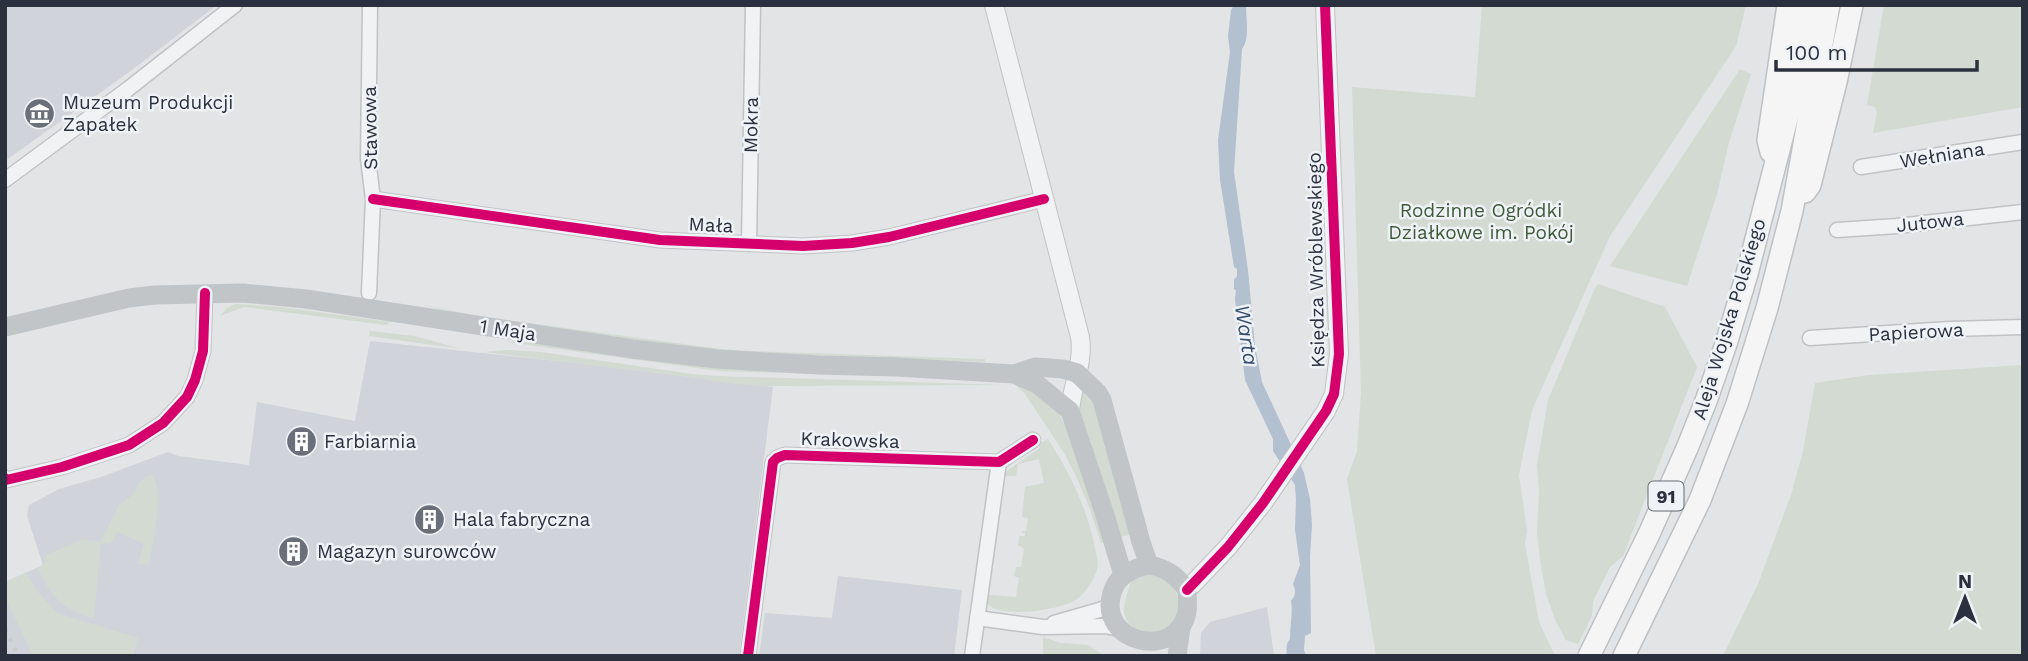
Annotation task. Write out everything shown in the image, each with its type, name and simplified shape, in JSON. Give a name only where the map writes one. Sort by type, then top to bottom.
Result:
[{"type":"main road","points":[[1774,168],[1768,140],[1788,5]]},
{"type":"main road","name":"Aleja Wojska Polskiego","points":[[1592,650],[1649,534],[1706,401],[1746,274],[1789,111],[1808,5]]},
{"type":"main road","name":"Aleja Wojska Polskiego","points":[[1624,656],[1700,500],[1737,404],[1767,308],[1792,211],[1829,5]]},
{"type":"main road","points":[[1792,211],[1810,185],[1852,5]]},
{"type":"main road","name":"1 Maja","points":[[7,327],[129,298],[243,293],[306,299],[633,349],[717,359],[1014,374],[1037,384],[1070,411]]},
{"type":"main road","name":"1 Maja","points":[[1014,374],[1035,367],[1077,373]]},
{"type":"main road","points":[[1077,373],[1102,400],[1149,565]]},
{"type":"main road","points":[[1070,411],[1123,575]]},
{"type":"main road","points":[[1177,656],[1181,628],[1188,610],[1187,590],[1179,579],[1160,566],[1137,567],[1123,575],[1115,587],[1110,604],[1112,616],[1131,641],[1144,643],[1165,640],[1181,628]]},
{"type":"street","points":[[5,180],[235,5]]},
{"type":"street","name":"Stawowa","points":[[369,293],[373,238],[373,199],[368,159],[370,5]]},
{"type":"street","name":"Mokra","points":[[749,244],[753,5]]},
{"type":"street","points":[[994,5],[1080,337],[1082,352],[1070,411]]},
{"type":"street","name":"Księdza Wróblewskiego","points":[[1187,590],[1228,547],[1263,503],[1326,411],[1334,394],[1339,354],[1325,5]]},
{"type":"street","name":"Wełniana","points":[[1861,167],[2023,142]]},
{"type":"street","name":"Mała","points":[[373,199],[660,240],[803,246],[852,243],[889,237],[1044,199]]},
{"type":"street","name":"Jutowa","points":[[1837,230],[2023,212]]},
{"type":"street","points":[[5,479],[62,467],[130,445],[163,423],[187,397],[195,380],[203,351],[205,293]]},
{"type":"street","name":"Papierowa","points":[[1810,338],[2023,327]]},
{"type":"street","points":[[972,656],[999,462],[1033,440]]},
{"type":"street","name":"Krakowska","points":[[748,656],[773,462],[777,458],[785,455],[999,462]]},
{"type":"street","points":[[1043,627],[1103,609],[1110,604]]},
{"type":"street","points":[[977,618],[1043,627],[1106,626],[1131,641]]},
{"type":"shaded area","points":[[5,5],[217,5],[5,161]]},
{"type":"shaded area","points":[[370,341],[773,387],[739,656],[5,656],[5,582],[43,565],[27,516],[29,505],[59,489],[101,477],[168,452],[178,456],[249,465],[257,402],[355,421]]},
{"type":"shaded area","points":[[838,576],[962,590],[954,656],[759,656],[765,613],[832,618]]},
{"type":"shaded area","points":[[1267,607],[1274,656],[1200,656],[1201,633],[1210,622]]},
{"type":"green space","name":"Rodzinne Ogródki Działkowe im. Pokój","points":[[1482,5],[1746,5],[1736,46],[1610,236],[1532,410],[1519,475],[1527,531],[1525,544],[1539,622],[1555,656],[1376,656],[1347,479],[1357,451],[1361,392],[1352,87],[1475,97]]},
{"type":"green space","points":[[1884,5],[2023,5],[2023,107],[1873,133],[1877,112],[1875,107],[1867,105]]},
{"type":"green space","points":[[1740,69],[1751,74],[1729,142],[1717,194],[1687,286],[1610,266]]},
{"type":"green space","points":[[1598,284],[1665,307],[1697,367],[1623,556],[1610,567],[1593,601],[1592,616],[1578,644],[1566,640],[1546,594],[1537,532],[1537,465],[1548,400]]},
{"type":"green space","points":[[236,304],[281,307],[390,322],[386,325],[244,307],[220,316],[227,308]]},
{"type":"green space","points":[[419,304],[483,317],[721,349],[985,359],[985,362],[723,352],[473,317]]},
{"type":"green space","points":[[370,331],[415,336],[461,349],[369,336]]},
{"type":"green space","points":[[506,342],[881,375],[719,371]]},
{"type":"green space","points":[[484,352],[541,352],[720,376],[1003,385],[763,386]]},
{"type":"green space","points":[[2023,365],[2023,656],[1723,656],[1758,584],[1791,495],[1803,451],[1815,383],[1869,375]]},
{"type":"green space","points":[[1012,382],[1024,384],[1059,413],[1105,542],[1101,543],[1090,509],[1064,453],[1025,394]]},
{"type":"green space","points":[[1080,384],[1096,402],[1132,534],[1120,537],[1078,411]]},
{"type":"green space","points":[[1048,439],[1064,465],[1082,505],[1092,533],[1098,566],[1096,573],[1082,594],[1068,604],[1044,610],[1018,612],[995,609],[988,604],[989,595],[1016,597],[1019,578],[1014,576],[1016,567],[1021,567],[1024,549],[1018,545],[1019,536],[1025,536],[1022,531],[1026,531],[1028,518],[1022,517],[1025,487],[1044,483],[1039,459],[1018,464],[1016,476],[1004,476],[1004,473],[1040,448],[1039,444]]},
{"type":"green space","points":[[152,475],[156,483],[158,505],[149,565],[138,563],[144,544],[118,532],[110,544],[101,543],[94,618],[74,611],[53,594],[37,568],[45,564],[46,555],[83,539],[100,542],[119,505],[134,494],[145,477]]},
{"type":"green space","points":[[1144,572],[1165,579],[1171,584],[1178,598],[1175,620],[1160,632],[1135,631],[1124,612],[1131,580]]},
{"type":"green space","points":[[26,573],[38,592],[57,613],[138,638],[133,656],[33,656],[5,597],[5,582]]},
{"type":"green space","points":[[1043,637],[1061,643],[1088,645],[1105,656],[1043,656]]},
{"type":"water","name":"Warta","points":[[1234,5],[1246,5],[1247,34],[1242,49],[1234,172],[1248,270],[1255,346],[1262,382],[1304,473],[1310,499],[1311,633],[1305,636],[1306,656],[1287,656],[1286,651],[1290,639],[1291,601],[1295,593],[1293,584],[1300,565],[1295,530],[1295,485],[1273,451],[1273,439],[1245,380],[1234,289],[1237,269],[1234,267],[1220,180],[1218,140],[1230,52],[1228,36],[1231,10]]},
{"type":"railway","points":[[5,629],[18,656]]},
{"type":"cycle path","points":[[1187,590],[1228,547],[1263,503],[1326,411],[1334,394],[1339,354],[1325,5]]},
{"type":"cycle path","points":[[373,199],[660,240],[803,246],[852,243],[889,237],[1044,199]]},
{"type":"cycle path","points":[[5,478],[6,480],[62,467],[129,445],[163,423],[187,397],[195,380],[203,351],[205,293]]},
{"type":"cycle path","points":[[748,656],[773,462],[777,458],[785,455],[999,462],[1033,440]]},
{"type":"place","name":"Muzeum Produkcji Zapałek","points":[[40,113]]},
{"type":"place","name":"Farbiarnia","points":[[301,441]]},
{"type":"place","name":"Hala fabryczna","points":[[430,519]]},
{"type":"place","name":"Magazyn surowców","points":[[294,551]]}]
